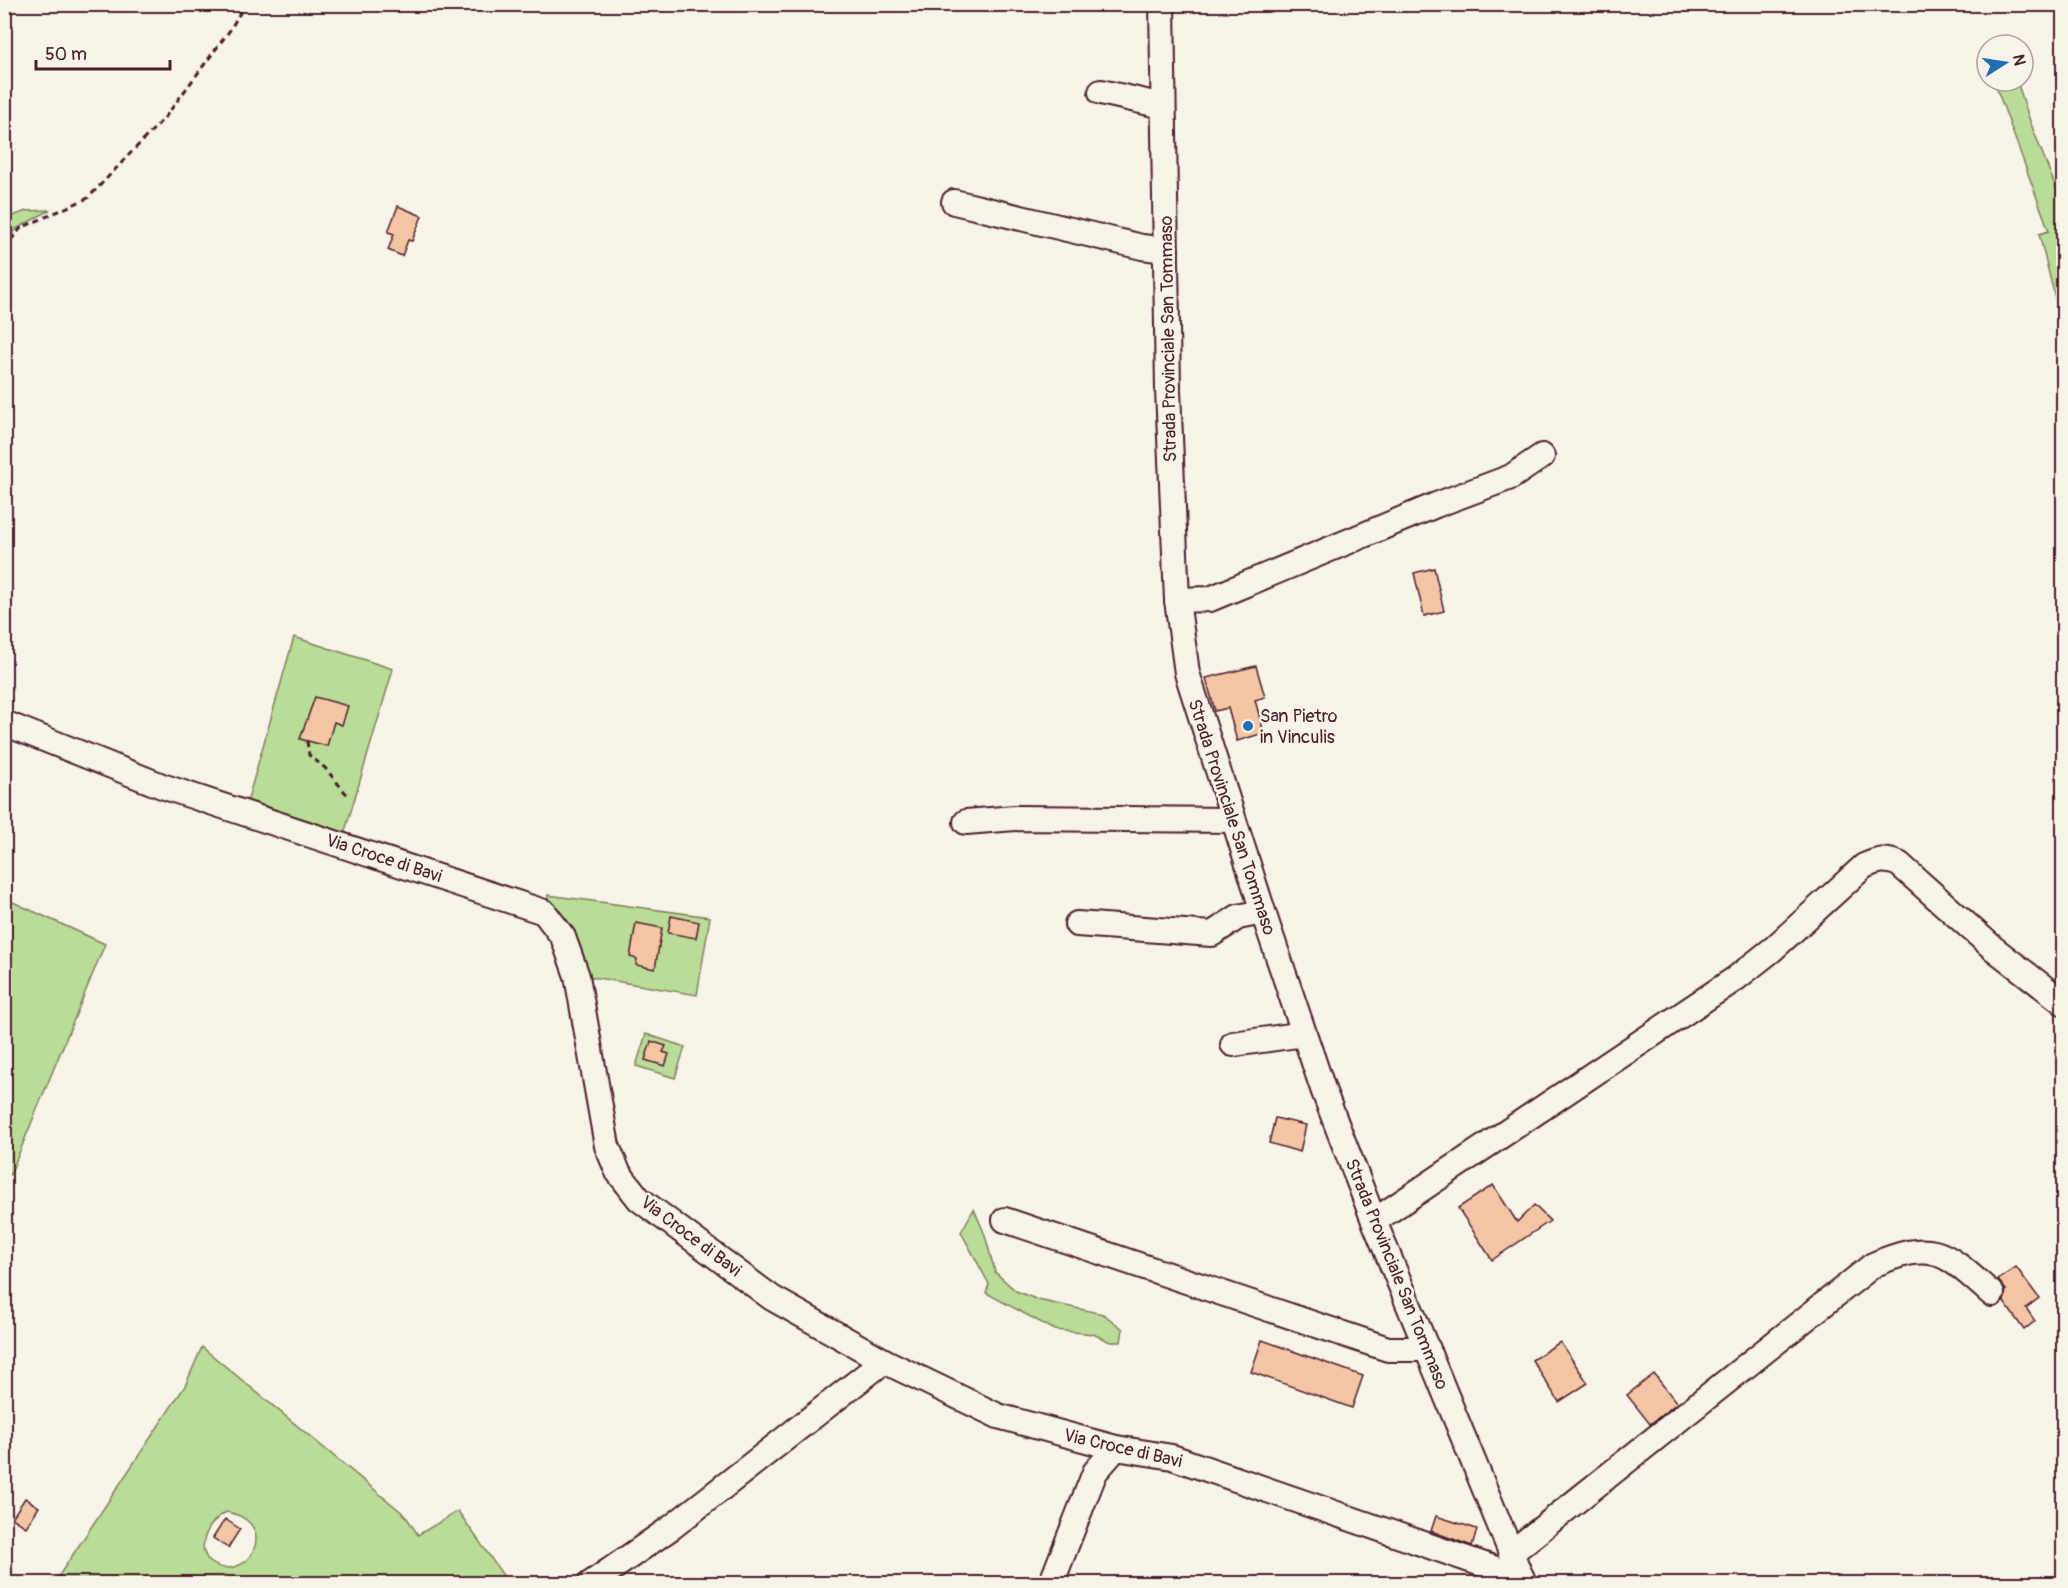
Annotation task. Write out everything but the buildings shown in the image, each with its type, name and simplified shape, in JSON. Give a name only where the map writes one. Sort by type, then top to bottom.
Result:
[{"type":"street","name":"Strada Provinciale San Tommaso","points":[[1162,4],[1168,390],[1177,600],[1187,673],[1304,1034],[1374,1221],[1523,1581]]},
{"type":"street","points":[[1101,92],[1163,106]]},
{"type":"street","points":[[954,202],[1142,247],[1166,250]]},
{"type":"street","points":[[1177,600],[1210,599],[1436,505],[1511,477],[1542,456]]},
{"type":"street","name":"Via Croce di Bavi","points":[[4,723],[162,786],[543,912],[563,937],[577,976],[607,1146],[618,1172],[639,1199],[772,1298],[884,1361],[998,1416],[1116,1448],[1172,1457],[1523,1581]]},
{"type":"street","points":[[966,822],[1015,818],[1233,820]]},
{"type":"street","points":[[1374,1221],[1735,979],[1773,949],[1864,866],[1877,860],[1886,859],[1899,864],[1993,948],[2064,1003]]},
{"type":"street","points":[[1077,924],[1212,934],[1238,917],[1263,912]]},
{"type":"street","points":[[1233,1044],[1304,1034]]},
{"type":"street","points":[[1005,1220],[1388,1349],[1428,1349]]},
{"type":"street","points":[[1512,1553],[1873,1265],[1894,1256],[1919,1251],[1937,1251],[1951,1258],[1992,1294]]},
{"type":"street","points":[[590,1584],[672,1527],[884,1361]]},
{"type":"street","points":[[1051,1584],[1095,1472],[1116,1448]]},
{"type":"path","points":[[4,248],[21,228],[88,198],[166,116],[230,30],[246,4]]},
{"type":"path","points":[[307,741],[309,755],[325,768],[349,797]]},
{"type":"green space","points":[[1998,93],[2021,93],[2063,206],[2063,329],[2039,234],[2049,231]]},
{"type":"green space","points":[[50,210],[16,229],[5,244],[5,219],[26,211]]},
{"type":"green space","points":[[294,637],[393,669],[343,838],[246,806]]},
{"type":"green space","points":[[548,895],[710,917],[697,995],[580,975],[548,907]]},
{"type":"green space","points":[[4,898],[105,944],[10,1175],[4,1173]]},
{"type":"green space","points":[[646,1034],[685,1047],[675,1078],[636,1066]]},
{"type":"green space","points":[[974,1209],[985,1235],[995,1272],[1016,1291],[1038,1300],[1103,1314],[1123,1329],[1121,1342],[1110,1342],[1093,1334],[1055,1330],[986,1293],[989,1284],[961,1232]]},
{"type":"green space","points":[[202,1347],[405,1515],[418,1535],[458,1511],[507,1581],[503,1584],[54,1583],[185,1386]],"holes":[[[226,1512],[243,1518],[253,1528],[256,1539],[253,1550],[246,1560],[236,1567],[223,1568],[210,1562],[205,1555],[204,1541],[214,1521]]]},
{"type":"place","name":"San Pietro in Vinculis","points":[[1248,726]]}]
